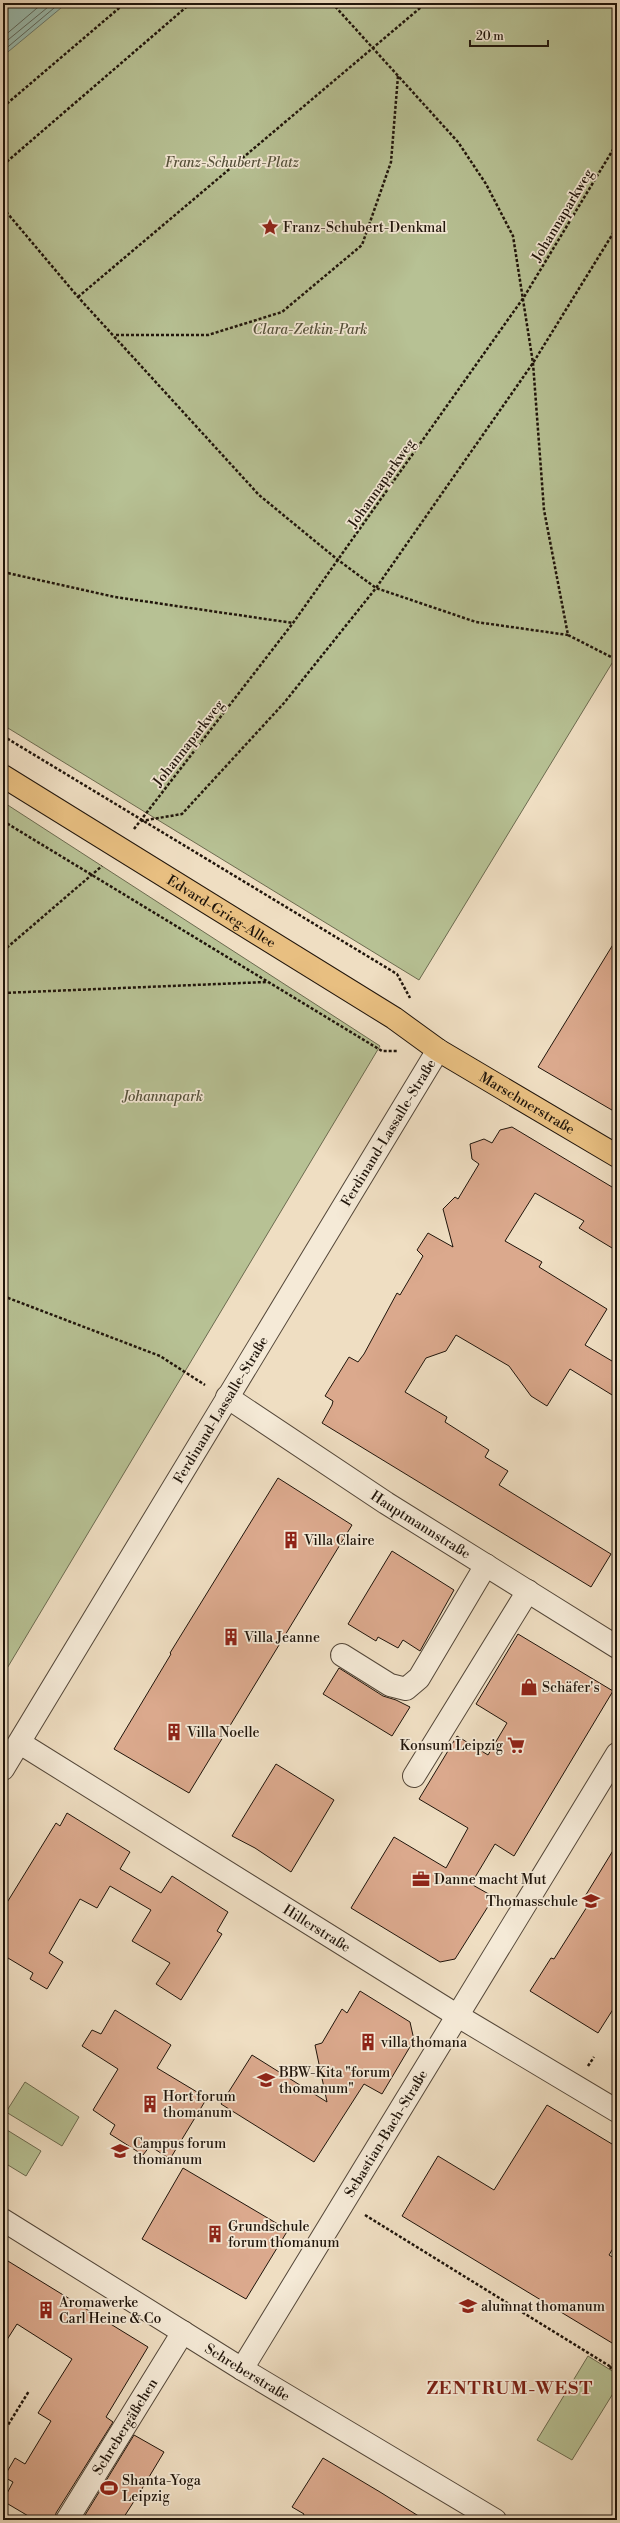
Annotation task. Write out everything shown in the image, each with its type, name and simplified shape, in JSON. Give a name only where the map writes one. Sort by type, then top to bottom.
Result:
[{"type":"main road","name":"Edvard-Grieg-Allee","points":[[3,776],[394,1018],[438,1050]]},
{"type":"main road","name":"Marschnerstraße","points":[[438,1050],[617,1156]]},
{"type":"street","name":"Ferdinand-Lassalle-Straße","points":[[3,1769],[438,1050]]},
{"type":"street","name":"Hauptmannstraße","points":[[227,1397],[386,1503],[617,1646]]},
{"type":"street","points":[[342,1655],[390,1685],[406,1689],[419,1678],[486,1565]]},
{"type":"street","points":[[414,1776],[528,1591]]},
{"type":"street","name":"Hillerstraße","points":[[20,1743],[458,2016],[617,2111]]},
{"type":"street","name":"Sebastian-Bach-Straße","points":[[242,2369],[617,1754]]},
{"type":"street","name":"Schreberstraße","points":[[3,2220],[242,2369],[495,2520]]},
{"type":"street","name":"Schrebergäßchen","points":[[67,2520],[183,2332]]},
{"type":"path","points":[[3,108],[125,3]]},
{"type":"path","points":[[3,165],[191,3]]},
{"type":"path","points":[[332,3],[458,142],[486,184],[513,236],[524,297],[533,363],[544,510],[568,635]]},
{"type":"path","points":[[78,296],[426,3]]},
{"type":"path","points":[[115,335],[208,335],[282,312],[362,245],[391,162],[398,76]]},
{"type":"path","name":"Johannaparkweg","points":[[3,950],[92,876],[118,847],[141,821],[293,623],[524,297],[617,143]]},
{"type":"path","points":[[3,208],[78,296],[259,495],[338,560],[376,588],[476,622],[568,635],[617,660]]},
{"type":"path","points":[[141,821],[182,814],[284,703],[376,588],[533,363],[617,227]]},
{"type":"path","points":[[3,572],[115,597],[293,623]]},
{"type":"path","points":[[3,736],[141,821],[397,974],[412,1002]]},
{"type":"path","points":[[3,821],[382,1051],[438,1050]]},
{"type":"path","points":[[3,993],[268,982]]},
{"type":"path","points":[[3,1296],[160,1356],[192,1378],[227,1397]]},
{"type":"path","points":[[372,2219],[610,2368],[617,2357]]},
{"type":"path","points":[[3,2433],[29,2390]]},
{"type":"green space","name":"Clara-Zetkin-Park","points":[[3,3],[617,3],[617,655],[419,980],[3,725]]},
{"type":"green space","name":"Johannapark","points":[[3,802],[380,1046],[3,1675]]},
{"type":"green space","points":[[25,2082],[79,2117],[62,2146],[6,2112]]},
{"type":"green space","points":[[7,2130],[41,2151],[26,2176],[3,2162],[3,2136]]},
{"type":"green space","points":[[588,2356],[617,2374],[617,2387],[572,2460],[537,2440]]},
{"type":"water","points":[[3,3],[67,3],[3,56]]},
{"type":"building","points":[[617,938],[617,1113],[538,1067]]},
{"type":"building","points":[[512,1127],[617,1190],[617,1251],[579,1228],[584,1221],[535,1193],[505,1241],[542,1262],[539,1267],[607,1309],[585,1345],[617,1364],[617,1398],[570,1369],[547,1406],[531,1396],[509,1366],[456,1335],[446,1351],[426,1358],[405,1392],[447,1417],[445,1422],[489,1450],[485,1457],[508,1471],[499,1485],[611,1554],[591,1587],[322,1423],[333,1401],[325,1396],[349,1357],[358,1362],[364,1354],[397,1293],[400,1295],[423,1256],[417,1250],[428,1233],[453,1247],[443,1209],[455,1197],[458,1199],[479,1164],[472,1159],[470,1144],[484,1139],[492,1143],[500,1130]]},
{"type":"building","points":[[278,1478],[352,1525],[189,1793],[114,1749],[171,1654],[170,1653]]},
{"type":"building","points":[[392,1551],[454,1590],[420,1651],[403,1640],[398,1648],[378,1637],[376,1641],[348,1624]]},
{"type":"building","name":"Konsum Leipzig","points":[[518,1634],[613,1691],[514,1856],[495,1844],[471,1884],[494,1897],[455,1959],[440,1962],[351,1908],[394,1837],[446,1868],[468,1828],[419,1799],[457,1736],[488,1755],[507,1723],[476,1704]]},
{"type":"building","points":[[339,1668],[383,1696],[396,1700],[410,1707],[392,1736],[323,1694]]},
{"type":"building","points":[[276,1764],[334,1800],[291,1872],[255,1848],[232,1836]]},
{"type":"building","points":[[67,1813],[130,1852],[120,1869],[161,1893],[172,1876],[228,1912],[217,1931],[222,1934],[181,2000],[156,1984],[170,1963],[132,1941],[151,1910],[110,1886],[97,1908],[80,1899],[49,1953],[63,1962],[47,1989],[30,1979],[33,1973],[3,1955],[3,1909],[56,1823],[60,1826]]},
{"type":"building","points":[[617,1844],[617,2003],[598,2033],[530,1991],[551,1958],[554,1959],[590,1902],[584,1898]]},
{"type":"building","points":[[360,1991],[410,2022],[414,2040],[382,2094],[364,2084],[314,2162],[221,2104],[252,2055],[327,2102],[315,2045],[322,2043],[342,2009],[347,2013]]},
{"type":"building","name":"Hort forum thomanum","points":[[115,2010],[171,2045],[157,2068],[207,2098],[170,2159],[150,2146],[143,2155],[110,2134],[115,2125],[93,2110],[118,2069],[82,2046],[92,2030],[101,2034]]},
{"type":"building","points":[[547,2105],[617,2147],[617,2242],[609,2255],[617,2260],[617,2346],[402,2216],[438,2156],[494,2190]]},
{"type":"building","name":"Grundschule forum thomanum","points":[[183,2168],[288,2230],[246,2299],[142,2239]]},
{"type":"building","points":[[3,2258],[148,2347],[106,2417],[113,2422],[56,2513],[55,2520],[35,2520],[3,2501],[13,2482],[4,2477],[15,2458],[25,2464],[51,2421],[38,2413],[72,2359],[17,2324],[3,2346]]},
{"type":"building","points":[[134,2435],[164,2452],[140,2492],[122,2520],[82,2520]]},
{"type":"building","points":[[323,2458],[425,2520],[301,2520],[304,2514],[292,2507]]},
{"type":"place","name":"Franz-Schubert-Denkmal","points":[[270,227]]},
{"type":"place","name":"Villa Claire","points":[[291,1540]]},
{"type":"place","name":"Villa Jeanne","points":[[231,1637]]},
{"type":"place","name":"Schäfer's","points":[[529,1687]]},
{"type":"place","name":"Villa Noelle","points":[[174,1732]]},
{"type":"place","name":"Konsum Leipzig","points":[[516,1745]]},
{"type":"place","name":"Danne macht Mut","points":[[421,1879]]},
{"type":"place","name":"Thomasschule","points":[[591,1901]]},
{"type":"place","name":"villa thomana","points":[[368,2042]]},
{"type":"place","name":"BBW-Kita \"forum thomanum\"","points":[[266,2080]]},
{"type":"place","name":"Hort forum thomanum","points":[[150,2104]]},
{"type":"place","name":"Campus forum thomanum","points":[[120,2151]]},
{"type":"place","name":"Grundschule forum thomanum","points":[[215,2234]]},
{"type":"place","name":"alumnat thomanum","points":[[468,2306]]},
{"type":"place","name":"Aromawerke Carl Heine & Co","points":[[46,2310]]},
{"type":"place","name":"Shanta-Yoga Leipzig","points":[[109,2488]]},
{"type":"district","name":"ZENTRUM-WEST","points":[[510,2388]]},
{"type":"park label","name":"Franz-Schubert-Platz","points":[[232,162]]}]
